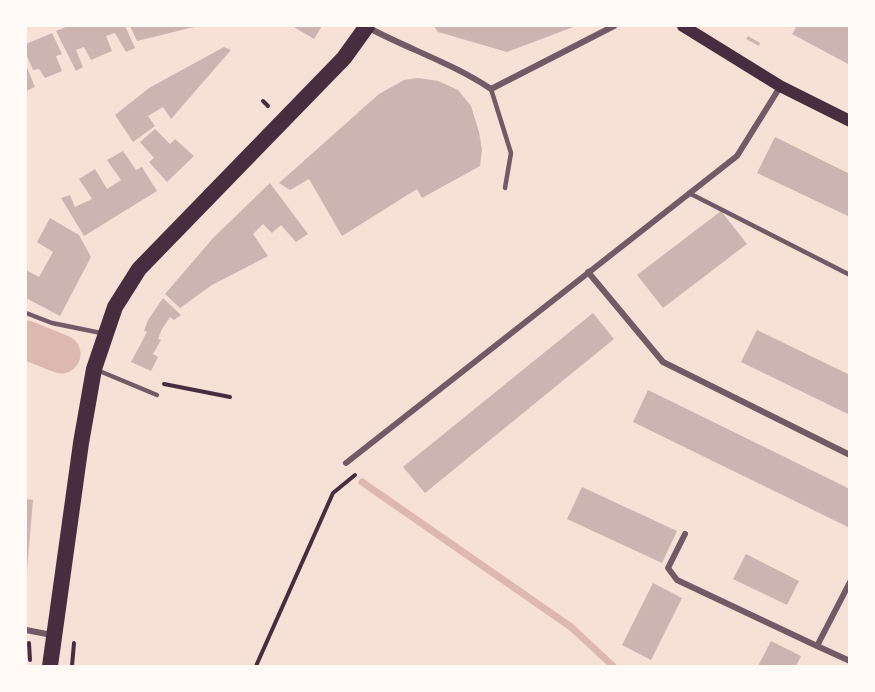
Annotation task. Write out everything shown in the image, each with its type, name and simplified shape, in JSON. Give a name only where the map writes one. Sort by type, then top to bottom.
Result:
[{"type":"highway","points":[[50,666],[94,369],[115,307],[139,269],[345,58],[366,26]]},
{"type":"main road","points":[[683,26],[780,86],[849,121]]},
{"type":"street","points":[[366,26],[406,49],[464,71],[491,88],[614,26]]},
{"type":"street","points":[[346,463],[688,192],[737,156],[780,86]]},
{"type":"street","points":[[588,272],[663,362],[849,455]]},
{"type":"street","points":[[685,534],[668,568],[677,580],[849,662]]},
{"type":"street","points":[[817,646],[849,582]]},
{"type":"street","points":[[26,630],[53,636]]},
{"type":"lane","points":[[491,88],[511,153],[505,188]]},
{"type":"lane","points":[[688,192],[849,275]]},
{"type":"lane","points":[[26,314],[52,323],[105,334]]},
{"type":"lane","points":[[94,369],[157,394]]},
{"type":"path","points":[[263,101],[268,106]]},
{"type":"path","points":[[159,384],[230,397]]},
{"type":"path","points":[[256,666],[333,493],[364,469],[354,458]]},
{"type":"path","points":[[29,644],[29,666]]},
{"type":"building","points":[[68,26],[125,26],[135,48],[126,52],[115,33],[106,36],[112,51],[91,60],[84,47],[76,50],[83,67],[76,71],[56,31]]},
{"type":"building","points":[[130,26],[198,26],[137,41]]},
{"type":"building","points":[[292,26],[322,26],[314,39]]},
{"type":"building","points":[[434,26],[576,26],[507,52],[438,32]]},
{"type":"building","points":[[797,26],[850,26],[850,65],[792,34]]},
{"type":"building","points":[[52,33],[62,54],[56,56],[62,71],[45,78],[39,69],[33,70],[26,54],[26,44]]},
{"type":"building","points":[[748,36],[760,43],[759,46],[746,39]]},
{"type":"building","points":[[224,47],[231,50],[171,119],[163,107],[148,116],[155,126],[133,142],[115,115],[149,88]]},
{"type":"building","points":[[26,65],[35,87],[26,91]]},
{"type":"building","points":[[418,78],[438,81],[458,90],[471,106],[482,150],[480,166],[422,198],[417,189],[342,236],[309,179],[290,190],[279,183],[379,94],[404,80]]},
{"type":"building","points":[[155,129],[170,144],[175,139],[194,156],[167,182],[149,162],[154,158],[140,142]]},
{"type":"building","points":[[775,137],[850,174],[850,217],[757,173]]},
{"type":"building","points":[[123,151],[136,170],[142,167],[157,191],[84,236],[61,198],[70,195],[75,207],[92,199],[79,179],[95,169],[107,189],[121,180],[107,160]]},
{"type":"building","points":[[270,183],[308,234],[296,242],[281,225],[272,233],[263,224],[253,234],[268,256],[212,285],[180,308],[165,294],[214,237]]},
{"type":"building","points":[[721,211],[747,244],[663,308],[637,275]]},
{"type":"building","points":[[50,218],[79,235],[91,257],[60,316],[26,298],[26,270],[39,277],[53,252],[37,242]]},
{"type":"building","points":[[163,298],[181,315],[174,320],[170,317],[162,329],[158,339],[161,340],[153,354],[158,357],[151,371],[131,362],[147,332],[144,331],[148,320]]},
{"type":"building","points":[[593,313],[614,339],[425,493],[403,467]]},
{"type":"building","points":[[757,330],[850,375],[850,415],[741,362]]},
{"type":"building","points":[[648,390],[850,489],[850,528],[633,422]]},
{"type":"building","points":[[582,487],[677,531],[662,563],[567,519]]},
{"type":"building","points":[[26,499],[33,500],[27,570],[26,570]]},
{"type":"building","points":[[746,554],[799,581],[787,605],[733,579]]},
{"type":"building","points":[[653,583],[682,598],[651,660],[622,645]]},
{"type":"building","points":[[771,641],[801,656],[796,666],[758,666]]},
{"type":"waterway","points":[[26,340],[61,354]]},
{"type":"waterway","points":[[362,482],[571,627],[613,666]]}]
